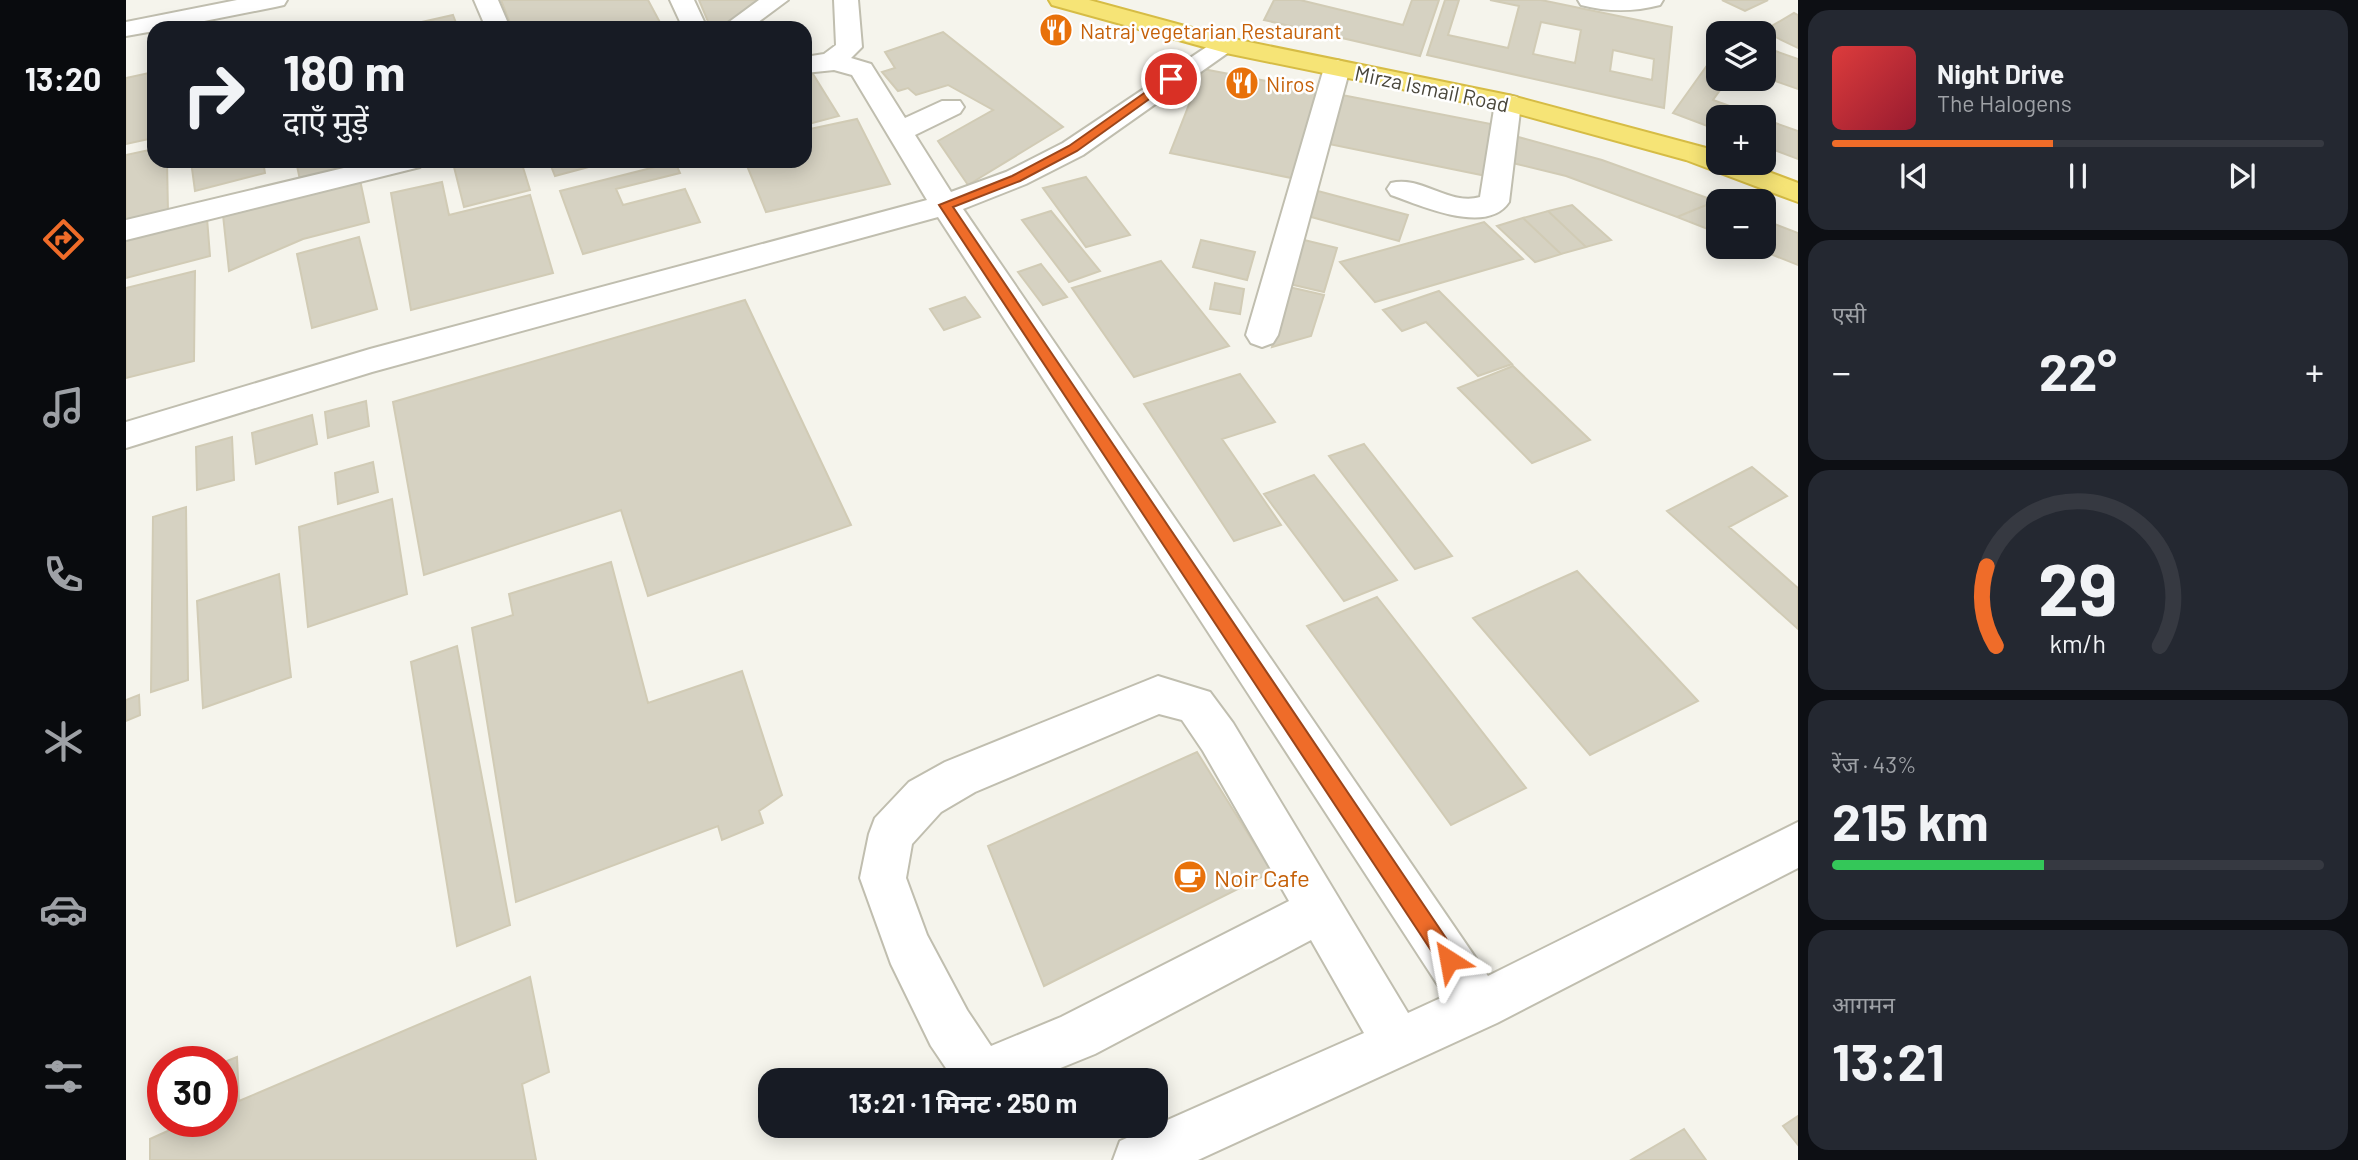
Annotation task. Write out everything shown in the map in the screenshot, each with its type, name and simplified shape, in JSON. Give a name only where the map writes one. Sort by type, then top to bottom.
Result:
[{"type":"highway","name":"Mirza Ismail Road","points":[[1061,0],[1226,44],[1508,103],[1696,155],[1798,193]]},
{"type":"street","points":[[156,21],[275,0]]},
{"type":"street","points":[[486,0],[495,21]]},
{"type":"street","points":[[682,0],[692,21]]},
{"type":"street","points":[[744,21],[776,0]]},
{"type":"street","points":[[832,61],[849,47],[846,0]]},
{"type":"street","points":[[1590,0],[1613,4],[1651,0]]},
{"type":"street","points":[[126,9],[179,15]]},
{"type":"street","points":[[126,29],[147,23]]},
{"type":"street","points":[[126,435],[370,360],[945,205],[1016,178],[1073,149],[1226,44]]},
{"type":"street","points":[[812,64],[832,61],[862,70],[945,205],[1480,1006]]},
{"type":"street","points":[[1262,335],[1310,173],[1337,68]]},
{"type":"street","points":[[1401,189],[1467,209],[1483,209],[1494,202],[1508,103]]},
{"type":"street","points":[[901,131],[951,107]]},
{"type":"street","points":[[126,230],[381,168]]},
{"type":"street","points":[[1317,911],[1077,1036],[981,1075],[949,1028],[908,947],[883,878],[891,834],[925,797],[971,772],[1158,695],[1195,705],[1218,737],[1317,911],[1397,1042]]},
{"type":"street","points":[[1139,1160],[1480,1006],[1798,844]]},
{"type":"building","points":[[501,0],[648,0],[659,21],[509,21]]},
{"type":"building","points":[[699,0],[765,0],[735,21],[708,21]]},
{"type":"building","points":[[1274,0],[1300,0],[1403,25],[1412,0],[1439,0],[1420,56],[1264,20]]},
{"type":"building","points":[[1445,0],[1459,0],[1448,35],[1508,48],[1519,6],[1490,0],[1541,0],[1672,27],[1664,108],[1427,55]],"holes":[[[1541,22],[1581,30],[1575,63],[1533,54]],[[1613,50],[1654,59],[1652,80],[1610,71]]]},
{"type":"building","points":[[1722,0],[1768,0],[1745,11]]},
{"type":"building","points":[[1794,13],[1798,15],[1798,48],[1776,37],[1776,23]]},
{"type":"building","points":[[453,15],[455,21],[426,21]]},
{"type":"building","points":[[943,32],[1063,127],[968,185],[938,141],[993,110],[948,85],[916,95],[908,88],[898,91],[882,72],[895,68],[885,52]]},
{"type":"building","points":[[1776,51],[1798,59],[1798,89],[1776,81]]},
{"type":"building","points":[[1706,67],[1706,91],[1719,91],[1713,100],[1727,105],[1706,105],[1706,125],[1673,113]]},
{"type":"building","points":[[1203,69],[1324,92],[1301,180],[1170,153]]},
{"type":"building","points":[[147,73],[147,139],[126,144],[126,78]]},
{"type":"building","points":[[813,74],[839,116],[812,123]]},
{"type":"building","points":[[1342,95],[1496,125],[1491,177],[1329,144]]},
{"type":"building","points":[[857,119],[890,184],[766,212],[748,168],[812,168],[812,129]]},
{"type":"building","points":[[1776,123],[1798,131],[1798,159],[1776,151]]},
{"type":"building","points":[[1511,135],[1602,160],[1706,197],[1706,205],[1677,217],[1566,176],[1504,161]]},
{"type":"building","points":[[147,150],[147,168],[167,168],[168,213],[126,223],[126,155]]},
{"type":"building","points":[[192,168],[264,168],[265,173],[195,191]]},
{"type":"building","points":[[297,168],[343,168],[300,180]]},
{"type":"building","points":[[454,168],[523,168],[530,190],[464,207]]},
{"type":"building","points":[[552,168],[585,168],[555,176]]},
{"type":"building","points":[[651,168],[678,168],[680,173],[616,189],[623,205],[685,189],[700,222],[583,254],[560,191]]},
{"type":"building","points":[[1086,177],[1130,235],[1086,247],[1043,188]]},
{"type":"building","points":[[360,180],[369,222],[303,239],[229,271],[223,215]]},
{"type":"building","points":[[442,182],[449,215],[530,195],[553,273],[411,310],[391,193]]},
{"type":"building","points":[[1314,190],[1408,215],[1399,241],[1304,215]]},
{"type":"building","points":[[1572,205],[1611,240],[1586,247],[1548,211]]},
{"type":"building","points":[[1706,205],[1706,228],[1677,217]]},
{"type":"building","points":[[1051,211],[1100,271],[1069,282],[1022,220]]},
{"type":"building","points":[[1548,211],[1586,247],[1561,254],[1523,218]]},
{"type":"building","points":[[207,218],[210,256],[126,278],[126,238]]},
{"type":"building","points":[[1523,218],[1561,254],[1535,262],[1497,226]]},
{"type":"building","points":[[1484,222],[1523,259],[1375,302],[1340,262]]},
{"type":"building","points":[[1776,225],[1798,233],[1798,265],[1776,256]]},
{"type":"building","points":[[359,237],[377,309],[312,328],[297,254]]},
{"type":"building","points":[[1300,239],[1337,248],[1324,292],[1285,283]]},
{"type":"building","points":[[1201,240],[1255,252],[1247,280],[1193,267]]},
{"type":"building","points":[[1161,261],[1229,346],[1134,377],[1072,288]]},
{"type":"building","points":[[1041,264],[1067,297],[1043,305],[1018,272]]},
{"type":"building","points":[[195,271],[194,361],[126,378],[126,288]]},
{"type":"building","points":[[1215,283],[1244,289],[1240,314],[1210,309]]},
{"type":"building","points":[[1289,287],[1324,295],[1311,336],[1272,347]]},
{"type":"building","points":[[1439,291],[1512,364],[1478,376],[1426,322],[1402,331],[1383,310]]},
{"type":"building","points":[[965,297],[980,317],[944,330],[930,309]]},
{"type":"building","points":[[745,300],[851,525],[648,596],[621,510],[424,575],[393,402]]},
{"type":"building","points":[[1513,366],[1590,440],[1532,463],[1458,388]]},
{"type":"building","points":[[1240,374],[1275,422],[1222,439],[1281,525],[1234,541],[1144,404]]},
{"type":"building","points":[[366,401],[369,426],[328,438],[325,412]]},
{"type":"building","points":[[312,415],[317,444],[256,464],[252,433]]},
{"type":"building","points":[[232,437],[234,480],[197,490],[196,447]]},
{"type":"building","points":[[1364,444],[1452,556],[1415,569],[1329,456]]},
{"type":"building","points":[[373,462],[378,492],[338,504],[335,473]]},
{"type":"building","points":[[1752,467],[1787,496],[1729,527],[1798,588],[1798,629],[1667,511]]},
{"type":"building","points":[[1314,475],[1397,580],[1344,601],[1264,494]]},
{"type":"building","points":[[392,499],[407,594],[308,627],[299,527]]},
{"type":"building","points":[[186,507],[188,680],[151,692],[153,517]]},
{"type":"building","points":[[611,562],[648,703],[742,671],[782,795],[759,811],[763,823],[722,840],[718,826],[516,902],[472,628],[513,615],[509,594]]},
{"type":"building","points":[[1577,571],[1698,701],[1590,755],[1473,618]]},
{"type":"building","points":[[279,574],[291,677],[203,708],[197,601]]},
{"type":"building","points":[[1377,597],[1526,788],[1451,825],[1307,626]]},
{"type":"building","points":[[457,646],[510,925],[457,946],[411,662]]},
{"type":"building","points":[[139,695],[140,715],[126,721],[126,700]]},
{"type":"building","points":[[1197,752],[1272,872],[1044,986],[988,846]]},
{"type":"building","points":[[530,977],[549,1072],[522,1084],[536,1160],[150,1160],[150,1139],[154,1137],[238,1137],[238,1079],[239,1101]]},
{"type":"building","points":[[1798,1116],[1798,1145],[1783,1126]]},
{"type":"building","points":[[1684,1129],[1706,1160],[1631,1160]]},
{"type":"place","name":"Natraj vegetarian Restaurant","points":[[1056,30]]},
{"type":"place","name":"Niros","points":[[1242,83]]},
{"type":"place","name":"Noir Cafe","points":[[1190,877]]},
{"type":"route","points":[[1171,79],[1073,149],[1016,178],[945,205],[1449,960]]}]
